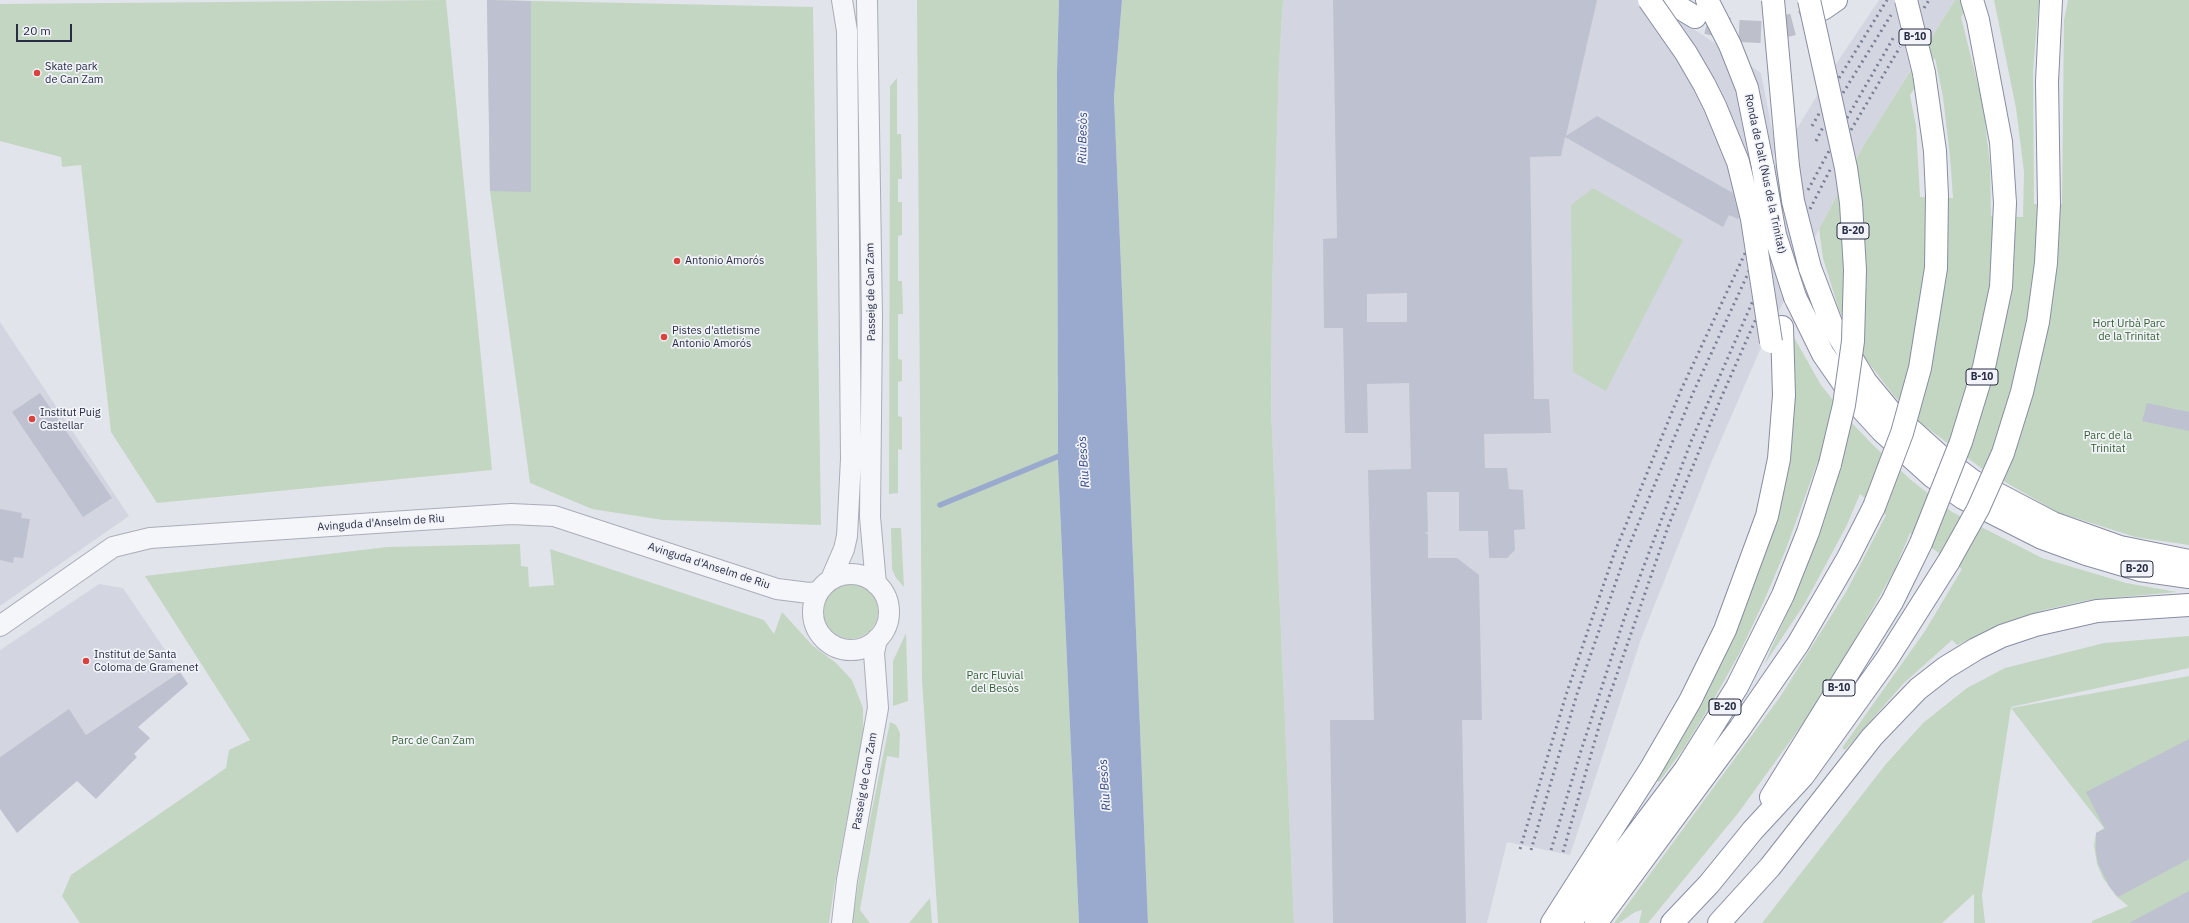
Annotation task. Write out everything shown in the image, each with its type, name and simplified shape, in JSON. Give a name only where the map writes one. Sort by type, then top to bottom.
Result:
[{"type":"highway","points":[[1649,0],[1686,53],[1704,84],[1715,106],[1738,162],[1777,334]]},
{"type":"highway","points":[[1667,0],[1701,9]]},
{"type":"highway","points":[[1766,0],[1780,72]]},
{"type":"highway","points":[[1773,0],[1791,187],[1802,241],[1810,268],[1831,323],[1866,382],[1890,411],[1941,457],[1973,481],[2054,523],[2120,547],[2189,561]]},
{"type":"highway","name":"B-10","points":[[1596,923],[1732,740],[1794,650],[1848,558],[1874,507],[1902,433],[1920,368],[1936,268],[1937,196],[1935,145],[1924,73],[1906,0]]},
{"type":"highway","points":[[1753,830],[1803,776],[1887,659],[1949,561],[1978,509],[2000,460],[2020,399],[2038,322],[2046,263],[2049,204],[2046,82],[2051,0]]},
{"type":"highway","name":"B-20","points":[[1570,923],[1685,770],[1737,687],[1783,595],[1808,532],[1830,464],[1840,425],[1853,341],[1855,270],[1851,203],[1823,3]]},
{"type":"highway","name":"B-10","points":[[1672,923],[1708,884],[1753,830],[1798,751],[1888,608],[1921,543],[1961,442],[1984,367],[2001,287],[2005,202],[2002,142],[1975,6]]},
{"type":"highway","name":"Ronda de Dalt (Nus de la Trinitat)","points":[[1701,9],[1730,45],[1747,88],[1775,235],[1795,297],[1823,354],[1859,406],[1882,431],[1933,477],[1963,498],[2042,538],[2086,554],[2140,570],[2189,577]]},
{"type":"highway","points":[[1552,923],[1625,811],[1690,701],[1725,630],[1767,516],[1765,498],[1777,334],[1775,235]]},
{"type":"highway","points":[[1719,923],[1770,867],[1872,737],[1918,689],[1945,668],[1976,649],[2002,636],[2035,625],[2097,611],[2189,605]]},
{"type":"street","name":"Passeig de Can Zam","points":[[821,593],[844,549],[848,536],[851,459],[846,31],[842,0]]},
{"type":"street","name":"Passeig de Can Zam","points":[[867,0],[872,317],[870,517],[876,584]]},
{"type":"street","name":"Avinguda d'Anselm de Riu","points":[[0,626],[113,547],[150,538],[512,514],[554,516],[777,589],[821,593]]},
{"type":"street","points":[[852,574],[871,580],[876,584],[885,596],[889,612],[886,627],[877,639],[866,647],[853,650],[834,646],[818,632],[821,593],[852,574]]},
{"type":"street","name":"Passeig de Can Zam","points":[[842,923],[847,880],[878,708],[874,653],[877,639]]},
{"type":"shaded area","points":[[1283,0],[1649,0],[1761,73],[1776,150],[1756,196],[1838,61],[1879,0],[1955,0],[1864,145],[1819,229],[1760,350],[1711,463],[1641,639],[1570,855],[1507,842],[1487,923],[1294,923],[1271,409],[1272,289],[1279,65]]},
{"type":"shaded area","name":"Institut Puig Castellar","points":[[0,322],[129,516],[0,606]]},
{"type":"shaded area","name":"Institut de Santa Coloma de Gramenet","points":[[99,584],[123,588],[180,672],[86,735],[69,710],[0,757],[0,650]]},
{"type":"green space","points":[[446,0],[492,470],[157,503],[111,432],[81,165],[62,167],[61,157],[0,141],[0,4]]},
{"type":"green space","name":"Pistes d'atletisme Antonio Amorós","points":[[487,0],[813,7],[821,525],[663,520],[592,509],[530,483],[490,191]]},
{"type":"green space","name":"Parc Fluvial del Besòs","points":[[917,0],[1059,0],[1057,72],[1058,464],[1079,923],[938,923],[922,680]]},
{"type":"green space","points":[[1122,0],[1283,0],[1279,65],[1272,289],[1271,409],[1294,923],[1148,923],[1114,97]]},
{"type":"green space","points":[[1955,0],[1974,0],[1961,17],[1983,105],[1990,165],[1991,216],[2023,217],[2024,172],[2016,108],[1994,0],[2039,0],[2033,71],[2034,204],[2062,204],[2064,20],[2068,0],[2189,0],[2189,545],[2135,537],[2057,512],[1981,468],[1922,424],[1894,396],[1865,358],[1839,310],[1823,258],[1819,229],[1864,145]],"holes":[[[1935,58],[1943,97],[1953,198],[1920,197],[1916,126],[1910,95]]]},
{"type":"green space","points":[[897,78],[897,134],[901,134],[902,179],[898,179],[898,202],[902,202],[902,235],[898,236],[898,281],[902,281],[903,314],[898,314],[898,359],[902,360],[902,381],[898,382],[898,416],[902,417],[902,450],[898,449],[898,493],[889,494],[890,86]]},
{"type":"green space","points":[[1593,188],[1683,240],[1606,391],[1573,372],[1571,205]]},
{"type":"green space","points":[[1791,332],[1821,385],[1850,421],[1875,447],[1911,480],[1952,512],[2042,558],[2126,583],[2177,592],[2089,600],[2048,609],[2003,623],[1957,645],[1952,640],[1903,684],[1845,750],[1842,748],[1925,631],[1962,569],[1910,533],[1894,571],[1824,694],[1739,812],[1648,923],[1639,923],[1642,910],[1635,912],[1619,923],[1614,923],[1780,697],[1846,592],[1886,515],[1860,494],[1846,527],[1805,603],[1764,665],[1805,572],[1841,467],[1818,461],[1786,549],[1739,654],[1684,748],[1659,782],[1655,780],[1744,608]]},
{"type":"green space","points":[[891,528],[901,528],[904,587],[896,578],[892,569]]},
{"type":"green space","name":"Parc de Can Zam","points":[[520,544],[521,566],[528,567],[529,587],[554,585],[550,549],[764,620],[774,634],[782,612],[812,645],[836,663],[852,680],[863,708],[863,733],[834,888],[829,923],[80,923],[62,896],[71,875],[226,768],[229,750],[250,740],[145,576],[387,547]]},
{"type":"green space","points":[[850,583],[865,588],[873,596],[878,611],[873,626],[865,634],[850,639],[835,634],[827,626],[822,611],[827,596],[835,588]]},
{"type":"green space","points":[[906,633],[908,701],[893,706],[893,661]]},
{"type":"green space","points":[[2189,636],[2189,668],[2011,707],[1982,895],[1985,923],[1974,923],[1974,894],[1942,923],[1762,923],[1886,764],[1923,723],[1967,688],[2005,668],[2104,643]]},
{"type":"green space","points":[[2189,676],[2189,923],[2092,923],[2092,921],[2128,906],[2116,896],[2103,878],[2097,864],[2094,846],[2096,833],[2104,828],[2011,708]]},
{"type":"green space","points":[[890,722],[896,725],[900,733],[899,758],[887,756],[860,910],[870,923],[852,923],[863,854]]},
{"type":"green space","points":[[930,898],[932,923],[909,923]]},
{"type":"water","name":"Riu Besòs","points":[[1059,0],[1122,0],[1114,97],[1148,923],[1079,923],[1058,464],[1057,72]]},
{"type":"building","points":[[487,0],[531,1],[531,192],[490,191]]},
{"type":"building","points":[[1333,0],[1597,0],[1566,136],[1597,116],[1733,193],[1739,217],[1738,219],[1729,215],[1723,227],[1565,137],[1561,156],[1530,157],[1534,399],[1549,399],[1551,433],[1484,434],[1485,468],[1507,468],[1509,489],[1523,490],[1525,529],[1514,530],[1515,550],[1507,558],[1489,558],[1488,531],[1459,531],[1459,492],[1427,492],[1428,532],[1425,532],[1428,535],[1428,558],[1457,558],[1479,575],[1482,720],[1462,720],[1466,923],[1333,923],[1330,720],[1374,720],[1368,470],[1411,469],[1409,383],[1367,384],[1368,433],[1345,433],[1343,328],[1324,328],[1323,239],[1337,238]],"holes":[[[1407,293],[1407,322],[1367,322],[1367,294]]]},
{"type":"building","points":[[40,393],[112,498],[83,517],[12,412]]},
{"type":"building","points":[[2147,403],[2189,412],[2189,431],[2142,421]]},
{"type":"building","points":[[0,509],[22,513],[21,518],[30,519],[23,558],[14,557],[13,563],[0,560]]},
{"type":"building","points":[[180,672],[188,684],[138,727],[150,738],[134,754],[137,757],[96,799],[77,781],[17,833],[0,809],[0,757],[69,709],[86,735]]},
{"type":"building","points":[[2189,739],[2189,859],[2118,897],[2109,886],[2098,863],[2096,833],[2105,829],[2086,792]]},
{"type":"building","points":[[2189,891],[2189,923],[2129,923]]},
{"type":"waterway","points":[[940,505],[1064,454]]},
{"type":"tunnel","points":[[1707,23],[1739,31],[1763,32],[1802,22],[1823,9]]},
{"type":"railway","points":[[1839,78],[1887,0]]},
{"type":"railway","points":[[1924,8],[1929,0]]},
{"type":"railway","points":[[1843,93],[1891,15]]},
{"type":"railway","points":[[1847,118],[1895,35]]},
{"type":"railway","points":[[1851,130],[1900,47]]},
{"type":"railway","points":[[1812,126],[1820,112]]},
{"type":"railway","points":[[1816,141],[1823,127]]},
{"type":"railway","points":[[1808,190],[1829,151]]},
{"type":"railway","points":[[1810,209],[1831,168]]},
{"type":"railway","points":[[1520,849],[1566,695],[1614,554],[1681,390],[1748,247]]},
{"type":"railway","points":[[1531,850],[1577,694],[1626,553],[1693,393],[1751,267]]},
{"type":"railway","points":[[1551,850],[1578,760],[1625,616],[1692,439],[1756,294]]},
{"type":"railway","points":[[1563,852],[1600,723],[1669,524],[1721,398],[1759,312]]},
{"type":"place","name":"Skate park de Can Zam","points":[[37,73]]},
{"type":"place","name":"Antonio Amorós","points":[[677,261]]},
{"type":"place","name":"Pistes d'atletisme Antonio Amorós","points":[[664,337]]},
{"type":"place","name":"Institut Puig Castellar","points":[[32,419]]},
{"type":"place","name":"Institut de Santa Coloma de Gramenet","points":[[86,661]]},
{"type":"park label","name":"Hort Urbà Parc de la Trinitat","points":[[2129,330]]},
{"type":"park label","name":"Parc de la Trinitat","points":[[2108,442]]}]
